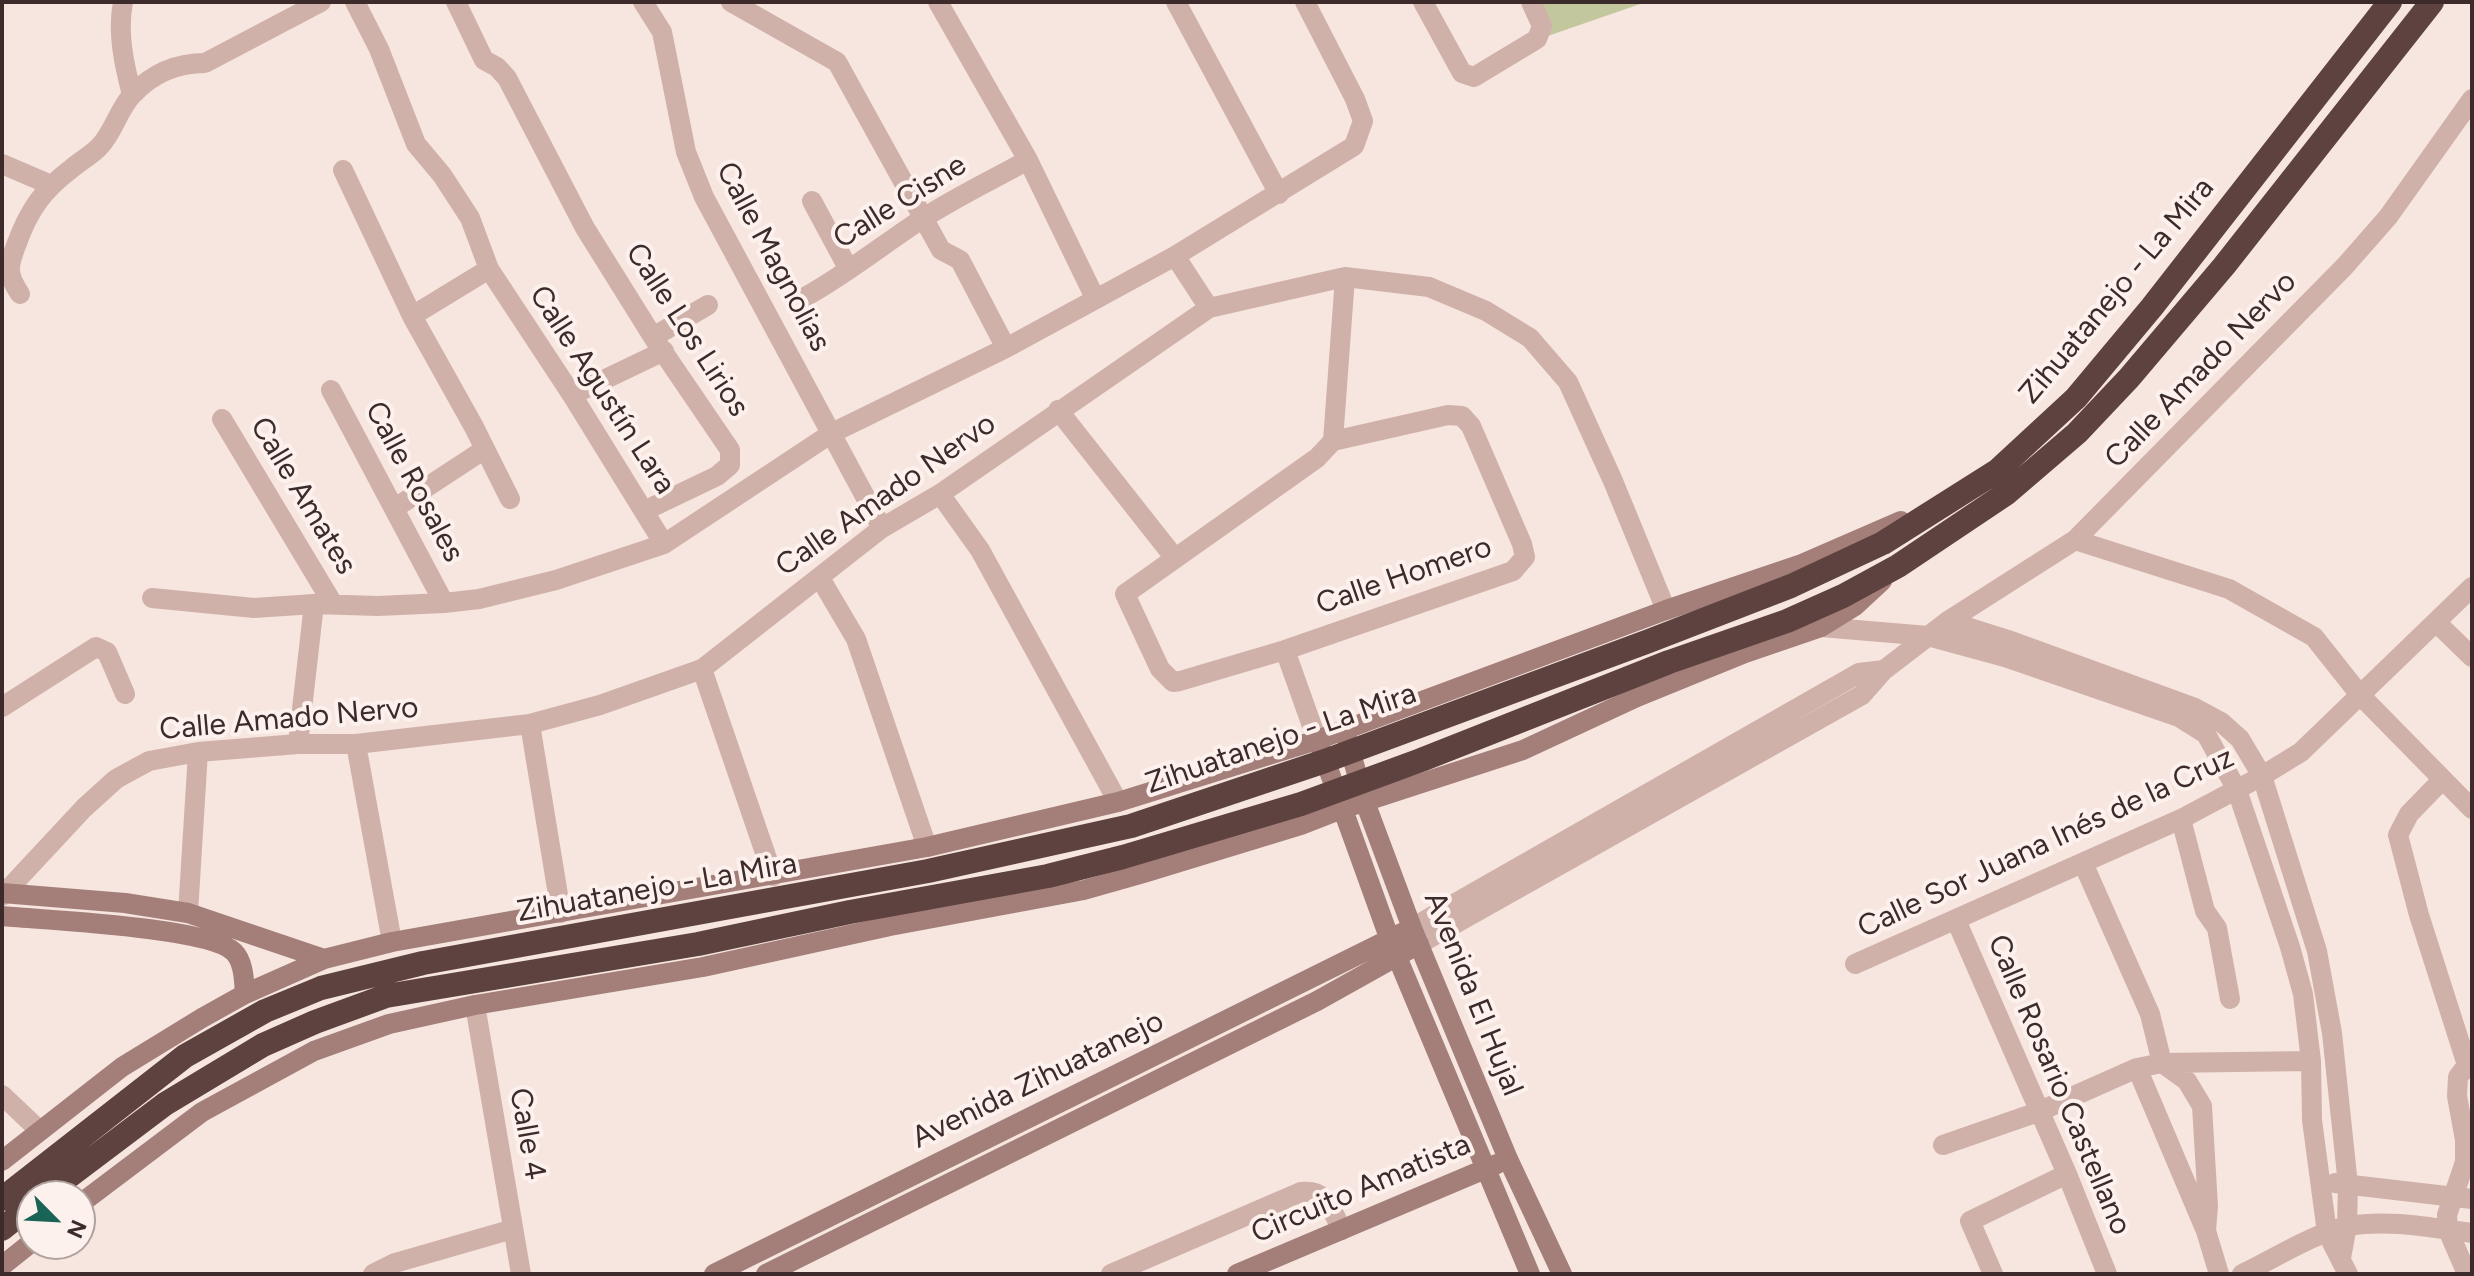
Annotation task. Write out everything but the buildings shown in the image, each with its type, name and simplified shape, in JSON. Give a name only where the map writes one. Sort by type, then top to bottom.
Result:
[{"type":"highway","name":"Zihuatanejo - La Mira","points":[[2,1199],[80,1135],[185,1056],[265,1011],[321,988],[423,963],[928,871],[1131,826],[1347,740],[1791,586],[1883,543],[1997,471],[2076,398],[2162,294],[2390,2]]},
{"type":"highway","name":"Zihuatanejo - La Mira","points":[[64,1180],[165,1104],[263,1045],[386,996],[700,956],[850,912],[1048,876],[1339,800],[1669,662],[1787,621],[1843,596],[1898,566],[2007,493],[2077,433],[2129,378],[2224,266],[2432,2]]},
{"type":"street","points":[[123,2],[120,18],[132,95]]},
{"type":"street","points":[[20,294],[10,279],[9,267],[27,215],[51,185],[97,149],[110,134],[132,95],[165,70],[185,63],[205,63],[226,54],[321,2]]},
{"type":"street","name":"Calle Agustín Lara","points":[[355,2],[379,49],[416,144],[442,175],[470,218],[489,269],[664,544]]},
{"type":"street","name":"Calle Los Lirios","points":[[456,2],[484,60],[497,67],[507,78],[585,228],[730,450],[730,465],[717,476],[644,511]]},
{"type":"street","name":"Calle Magnolias","points":[[643,2],[662,32],[686,152],[704,197],[882,528]]},
{"type":"street","points":[[731,2],[837,62],[941,250],[960,260],[1006,348]]},
{"type":"street","points":[[938,2],[1028,160],[1095,298]]},
{"type":"street","points":[[1176,2],[1279,194]]},
{"type":"street","points":[[1423,2],[1462,73],[1474,77],[1537,39],[1542,26],[1531,2]]},
{"type":"street","points":[[152,598],[254,608],[444,603],[479,599],[556,580],[664,544],[832,433],[1006,348],[1175,256],[1354,146],[1363,121],[1310,5]]},
{"type":"street","name":"Calle Amado Nervo","points":[[1416,936],[1862,695],[1884,670],[1948,621],[2075,540],[2345,266],[2388,217],[2472,99]]},
{"type":"street","name":"Calle Cisne","points":[[805,297],[836,280],[848,268],[923,218],[1028,160]]},
{"type":"street","points":[[2,164],[51,185]]},
{"type":"street","points":[[343,170],[412,316],[510,499]]},
{"type":"street","points":[[812,201],[848,268]]},
{"type":"street","points":[[1175,256],[1209,308]]},
{"type":"street","points":[[412,316],[489,269]]},
{"type":"street","points":[[1333,441],[1345,277]]},
{"type":"street","name":"Calle Amado Nervo","points":[[3,894],[84,808],[116,779],[149,761],[198,752],[298,744],[356,744],[530,724],[600,705],[702,669],[882,528],[940,494],[1209,308],[1345,277],[1429,287],[1486,311],[1530,338],[1568,382],[1666,610]]},
{"type":"street","points":[[572,395],[658,344],[708,305]]},
{"type":"street","name":"Calle Rosales","points":[[331,390],[444,603]]},
{"type":"street","points":[[1058,410],[1174,557]]},
{"type":"street","name":"Calle Homero","points":[[1448,415],[1462,416],[1471,426],[1525,557],[1513,571],[1285,650],[1173,682],[1160,669],[1125,594],[1317,458],[1333,441],[1448,415]]},
{"type":"street","name":"Calle Amates","points":[[222,419],[324,604],[298,744]]},
{"type":"street","points":[[395,508],[485,449]]},
{"type":"street","points":[[1347,740],[1666,610],[1886,529],[1997,471]]},
{"type":"street","points":[[940,494],[980,550],[1118,802]]},
{"type":"street","points":[[2075,540],[2229,589],[2314,637],[2360,695],[2472,809]]},
{"type":"street","points":[[1363,792],[1523,750],[1637,697],[1745,653],[1821,627],[1855,606],[1898,566]]},
{"type":"street","points":[[820,578],[856,639],[927,847]]},
{"type":"street","name":"Calle Sor Juana Inés de la Cruz","points":[[1855,964],[2181,819],[2262,776],[2301,752],[2472,587]]},
{"type":"street","points":[[1948,621],[2195,708],[2221,722],[2240,739],[2262,776],[2325,984],[2348,1185],[2344,1266]]},
{"type":"street","points":[[2437,623],[2472,657]]},
{"type":"street","points":[[1821,627],[1928,636],[2005,657],[2179,717],[2206,734],[2237,790],[2303,994],[2319,1181],[2327,1233],[2344,1266]]},
{"type":"street","points":[[2,707],[96,647],[107,652],[125,694]]},
{"type":"street","points":[[2,1161],[122,1067],[245,994],[324,959],[392,942],[927,847],[1321,750],[1285,650]]},
{"type":"street","points":[[702,669],[773,876]]},
{"type":"street","points":[[530,724],[561,913]]},
{"type":"street","name":"Avenida El Hujal","points":[[1347,740],[1416,936],[1508,1159],[1562,1274]]},
{"type":"street","points":[[356,744],[392,942]]},
{"type":"street","name":"Avenida El Hujal","points":[[1321,750],[1394,949],[1530,1274]]},
{"type":"street","points":[[188,913],[198,752]]},
{"type":"street","points":[[2442,780],[2409,814],[2398,835],[2419,915],[2469,1062],[2458,1077],[2457,1096],[2465,1140],[2465,1162],[2454,1210],[2467,1274]]},
{"type":"street","points":[[2181,819],[2205,911],[2217,928],[2230,999]]},
{"type":"street","points":[[2083,863],[2150,1014],[2162,1063],[2187,1081],[2202,1106],[2208,1206],[2206,1231]]},
{"type":"street","points":[[3,894],[125,903],[188,913],[324,959]]},
{"type":"street","points":[[2,916],[172,931],[217,943],[235,952],[243,970],[245,994]]},
{"type":"street","name":"Calle Rosario Castellano","points":[[1956,920],[2067,1174],[2107,1274]]},
{"type":"street","points":[[1394,949],[1416,936]]},
{"type":"street","name":"Avenida Zihuatanejo","points":[[714,1274],[1079,1091],[1394,949]]},
{"type":"street","name":"Avenida Zihuatanejo","points":[[766,1274],[1217,1051],[1394,949]]},
{"type":"street","points":[[96,1192],[202,1112],[314,1051],[389,1024],[700,956]]},
{"type":"street","name":"Calle 4","points":[[475,1005],[521,1274]]},
{"type":"street","points":[[1211,1030],[1217,1051]]},
{"type":"street","points":[[1943,1145],[2038,1112],[2137,1068],[2162,1063],[2311,1061]]},
{"type":"street","points":[[2137,1068],[2206,1231],[2219,1274]]},
{"type":"street","points":[[2,1095],[39,1130]]},
{"type":"street","name":"Circuito Amatista","points":[[1237,1274],[1508,1159]]},
{"type":"street","points":[[1993,1274],[1970,1221],[2067,1174]]},
{"type":"street","points":[[2319,1181],[2454,1210],[2472,1233]]},
{"type":"street","points":[[1111,1274],[1301,1192],[1314,1191],[1325,1198],[1342,1230]]},
{"type":"street","points":[[2242,1274],[2347,1226],[2454,1210]]},
{"type":"street","points":[[373,1274],[395,1263],[513,1229]]},
{"type":"green space","points":[[1531,2],[1646,2],[1542,38]]}]
